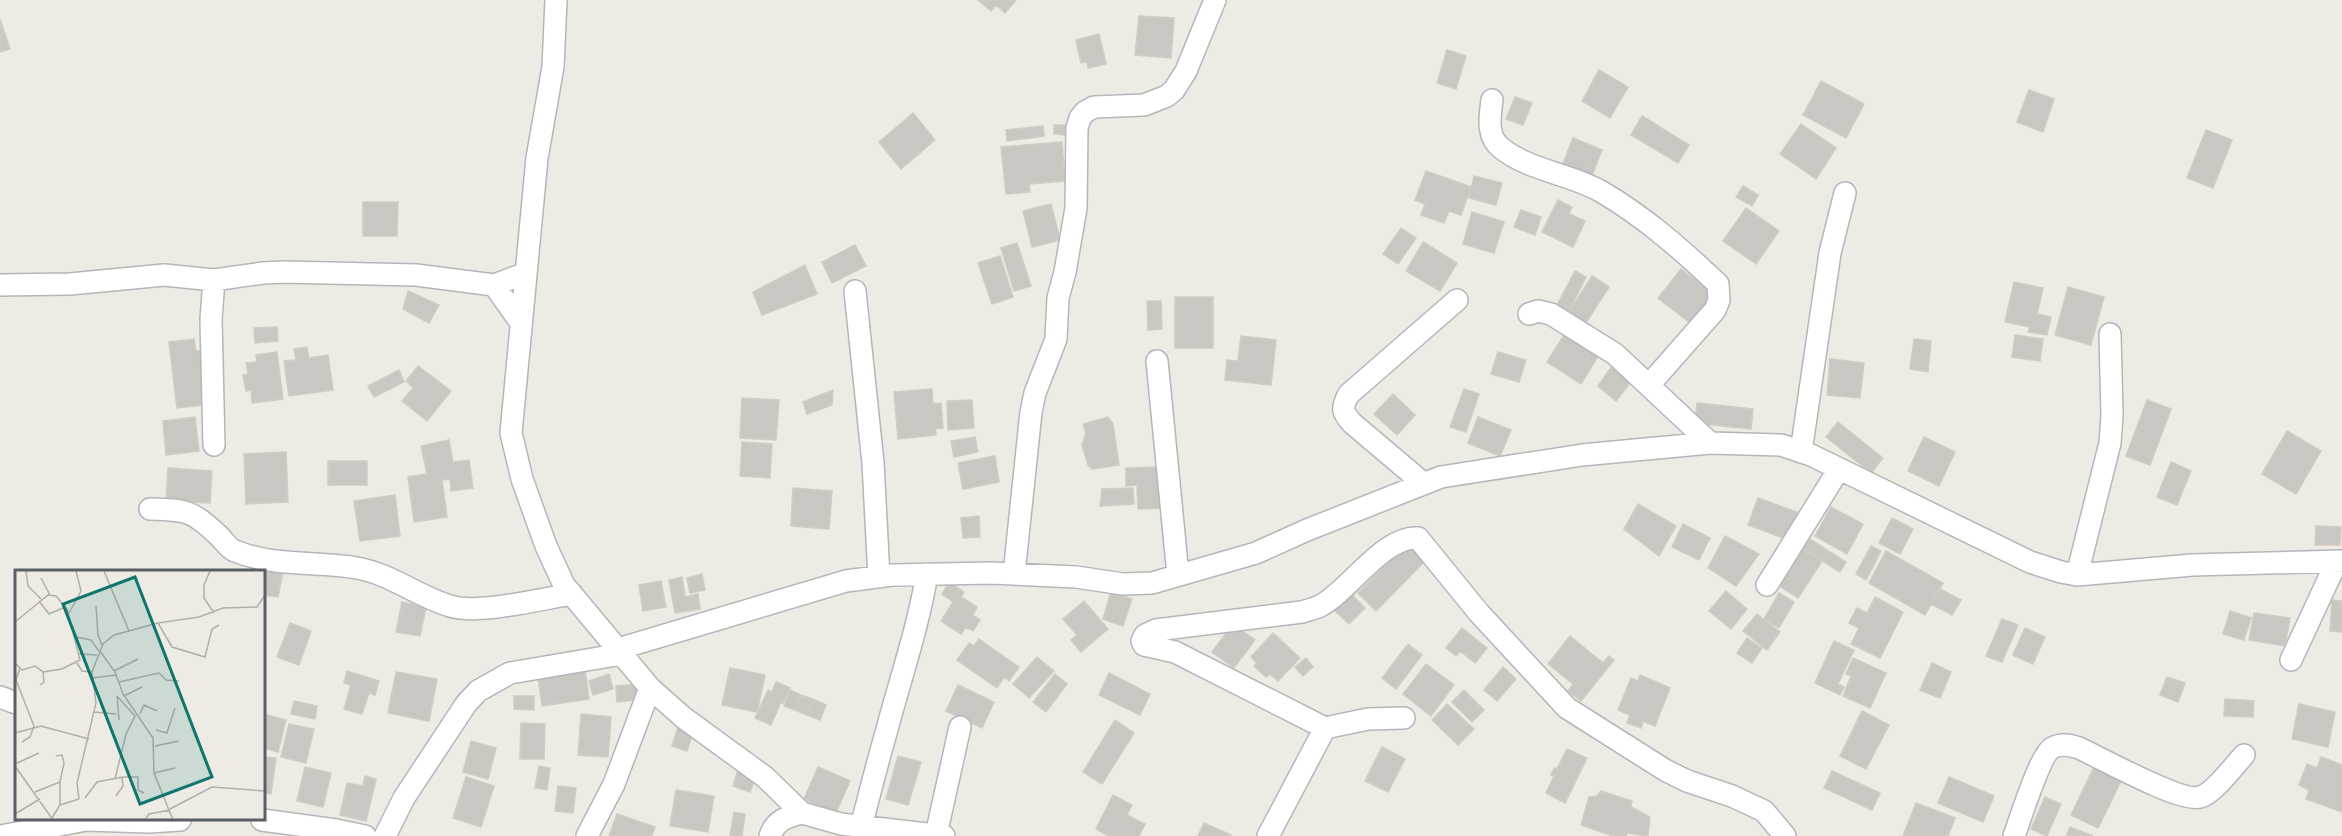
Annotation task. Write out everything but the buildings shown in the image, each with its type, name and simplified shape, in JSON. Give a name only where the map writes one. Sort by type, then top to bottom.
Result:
[{"type":"street","points":[[556,0],[553,67],[537,158],[511,433],[514,454],[532,513],[564,585],[650,688],[684,718],[765,777],[802,813],[821,820],[940,836],[960,728]]},
{"type":"street","points":[[1014,574],[1031,412],[1035,393],[1056,339],[1058,298],[1076,208],[1077,128],[1085,112],[1094,107],[1144,105],[1157,101],[1174,90],[1186,71],[1215,0]]},
{"type":"street","points":[[1492,100],[1489,129],[1499,147],[1530,163],[1601,191],[1670,239],[1718,284],[1719,300],[1716,310],[1649,385]]},
{"type":"street","points":[[1802,452],[1830,253],[1845,193]]},
{"type":"street","points":[[0,285],[70,284],[164,275],[214,280],[285,272],[416,275],[494,285],[526,273]]},
{"type":"street","points":[[214,280],[211,319],[214,445]]},
{"type":"street","points":[[494,285],[522,322]]},
{"type":"street","points":[[855,291],[873,463],[879,577]]},
{"type":"street","points":[[1424,484],[1352,423],[1343,413],[1342,405],[1349,394],[1457,300]]},
{"type":"street","points":[[1529,314],[1538,311],[1551,314],[1615,354],[1710,443]]},
{"type":"street","points":[[2077,575],[2110,443],[2112,416],[2110,334]]},
{"type":"street","points":[[1156,361],[1178,575]]},
{"type":"street","points":[[386,836],[404,798],[466,704],[478,691],[510,673],[620,652],[846,581],[927,574],[1014,574],[1076,577],[1138,585],[1256,553],[1307,530],[1441,477],[1582,455],[1710,443],[1781,445],[1802,452],[2030,562],[2077,575],[2192,564],[2340,561],[2291,660]]},
{"type":"street","points":[[1767,585],[1839,469]]},
{"type":"street","points":[[150,509],[179,510],[191,513],[202,520],[232,550],[241,553],[311,565],[355,567],[381,574],[450,606],[470,609],[572,594]]},
{"type":"street","points":[[1404,718],[1368,719],[1325,728],[1174,652],[1144,645],[1142,641],[1145,635],[1156,630],[1302,612],[1321,606],[1386,550],[1409,537],[1419,538],[1479,613],[1567,708],[1665,770],[1764,811],[1785,836]]},
{"type":"street","points":[[861,827],[916,627],[927,574]]},
{"type":"street","points":[[587,836],[614,784],[650,688]]},
{"type":"street","points":[[0,697],[15,703]]},
{"type":"street","points":[[1268,836],[1325,728]]},
{"type":"street","points":[[2014,836],[2044,755],[2057,746],[2067,744],[2079,748],[2189,798],[2199,798],[2208,794],[2244,755]]},
{"type":"street","points":[[770,836],[778,822],[786,817],[802,813]]},
{"type":"street","points":[[266,820],[365,836]]},
{"type":"street","points":[[1,836],[29,833],[82,821]]}]
